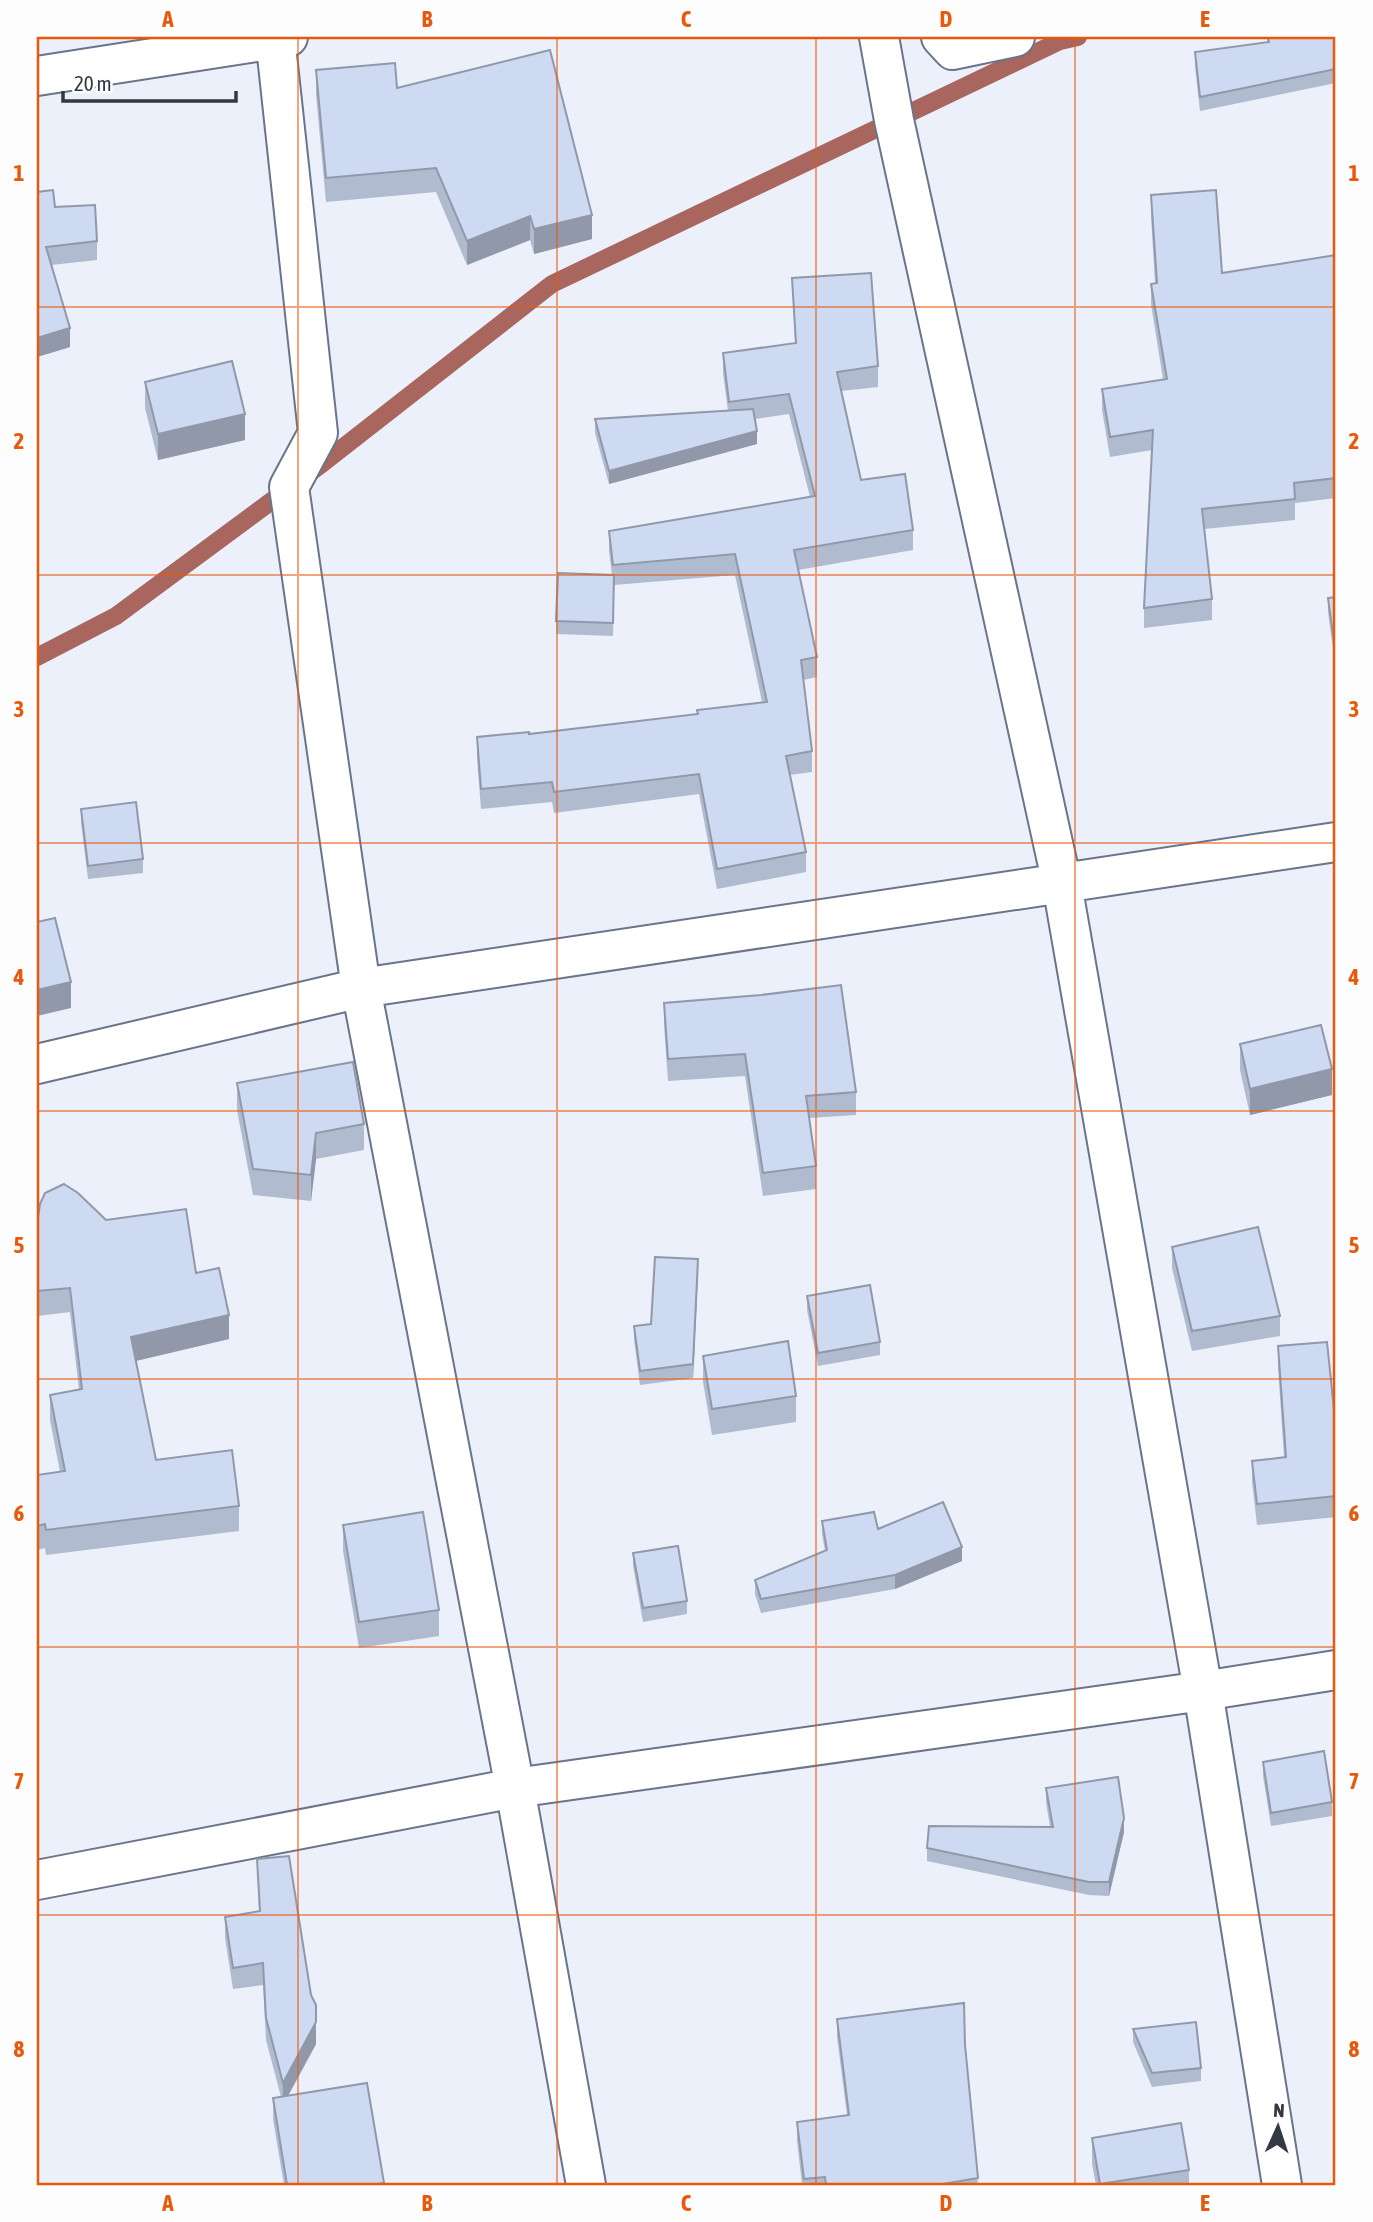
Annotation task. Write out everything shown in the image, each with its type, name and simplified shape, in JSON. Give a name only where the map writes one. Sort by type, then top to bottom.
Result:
[{"type":"street","points":[[37,76],[279,37],[318,433],[289,487],[361,989],[515,1788],[586,2185]]},
{"type":"street","points":[[878,37],[1062,884],[1203,1691],[1282,2185]]},
{"type":"street","points":[[941,37],[953,50],[1015,37]]},
{"type":"street","points":[[37,1064],[361,989],[1336,842]]},
{"type":"street","points":[[37,1880],[515,1788],[1336,1670]]},
{"type":"building","points":[[1268,37],[1334,37],[1336,69],[1200,97],[1195,52],[1269,42]]},
{"type":"building","points":[[550,50],[592,215],[534,229],[530,216],[467,241],[436,168],[326,178],[316,70],[395,63],[397,88]]},
{"type":"building","points":[[53,190],[55,207],[95,205],[97,241],[46,247],[70,328],[37,338],[37,192]]},
{"type":"building","points":[[1216,190],[1222,273],[1336,255],[1336,478],[1294,483],[1295,499],[1202,509],[1212,599],[1144,608],[1153,430],[1110,437],[1102,389],[1167,379],[1151,284],[1157,283],[1151,195]]},
{"type":"building","points":[[871,273],[878,366],[837,372],[861,480],[905,474],[913,530],[794,550],[817,657],[801,660],[812,751],[786,756],[806,852],[717,869],[699,774],[554,792],[552,782],[481,789],[477,737],[529,734],[698,714],[697,710],[767,702],[735,554],[613,565],[609,531],[815,496],[789,394],[729,402],[723,353],[796,343],[792,278]]},
{"type":"building","points":[[232,361],[245,414],[158,434],[145,382]]},
{"type":"building","points":[[753,409],[757,431],[609,471],[595,419]]},
{"type":"building","points":[[558,573],[614,575],[613,623],[556,621]]},
{"type":"building","points":[[1336,597],[1336,642],[1334,642],[1328,598]]},
{"type":"building","points":[[136,802],[143,859],[88,866],[81,809]]},
{"type":"building","points":[[55,918],[71,982],[37,990],[37,922]]},
{"type":"building","points":[[841,985],[856,1092],[806,1096],[816,1166],[763,1173],[745,1054],[668,1059],[664,1003]]},
{"type":"building","points":[[1321,1025],[1332,1069],[1250,1089],[1240,1044]]},
{"type":"building","points":[[353,1062],[364,1124],[316,1133],[311,1175],[253,1169],[237,1083]]},
{"type":"building","points":[[64,1184],[78,1193],[106,1220],[186,1209],[196,1273],[219,1268],[229,1315],[131,1337],[156,1460],[232,1450],[239,1506],[46,1530],[45,1524],[37,1526],[37,1475],[65,1471],[50,1395],[82,1389],[70,1288],[37,1291],[37,1223],[40,1204],[45,1193]]},
{"type":"building","points":[[1258,1227],[1280,1316],[1192,1331],[1172,1247]]},
{"type":"building","points":[[655,1257],[698,1259],[693,1364],[640,1371],[634,1326],[651,1324]]},
{"type":"building","points":[[870,1285],[880,1342],[818,1353],[807,1296]]},
{"type":"building","points":[[788,1341],[796,1396],[712,1409],[703,1356]]},
{"type":"building","points":[[1327,1342],[1336,1429],[1336,1496],[1257,1504],[1252,1461],[1286,1457],[1278,1346]]},
{"type":"building","points":[[943,1502],[962,1547],[895,1575],[761,1599],[755,1580],[827,1550],[822,1521],[874,1512],[878,1529]]},
{"type":"building","points":[[423,1512],[439,1610],[359,1622],[343,1525]]},
{"type":"building","points":[[678,1546],[687,1601],[643,1608],[633,1553]]},
{"type":"building","points":[[1324,1751],[1332,1802],[1271,1813],[1263,1762]]},
{"type":"building","points":[[1118,1777],[1124,1818],[1109,1882],[1089,1882],[927,1848],[929,1826],[1053,1827],[1046,1788]]},
{"type":"building","points":[[289,1856],[311,1995],[316,2005],[316,2022],[283,2083],[266,2018],[263,1963],[233,1968],[225,1917],[260,1911],[257,1859]]},
{"type":"building","points":[[964,2003],[965,2045],[978,2178],[937,2185],[826,2185],[825,2177],[804,2179],[797,2122],[849,2115],[837,2019]]},
{"type":"building","points":[[1196,2022],[1201,2068],[1152,2073],[1133,2029]]},
{"type":"building","points":[[367,2083],[384,2183],[287,2185],[273,2098]]},
{"type":"building","points":[[1181,2123],[1189,2170],[1100,2184],[1092,2138]]},
{"type":"waterway","points":[[37,657],[116,616],[323,463],[552,284],[1060,41],[1078,37]]}]
